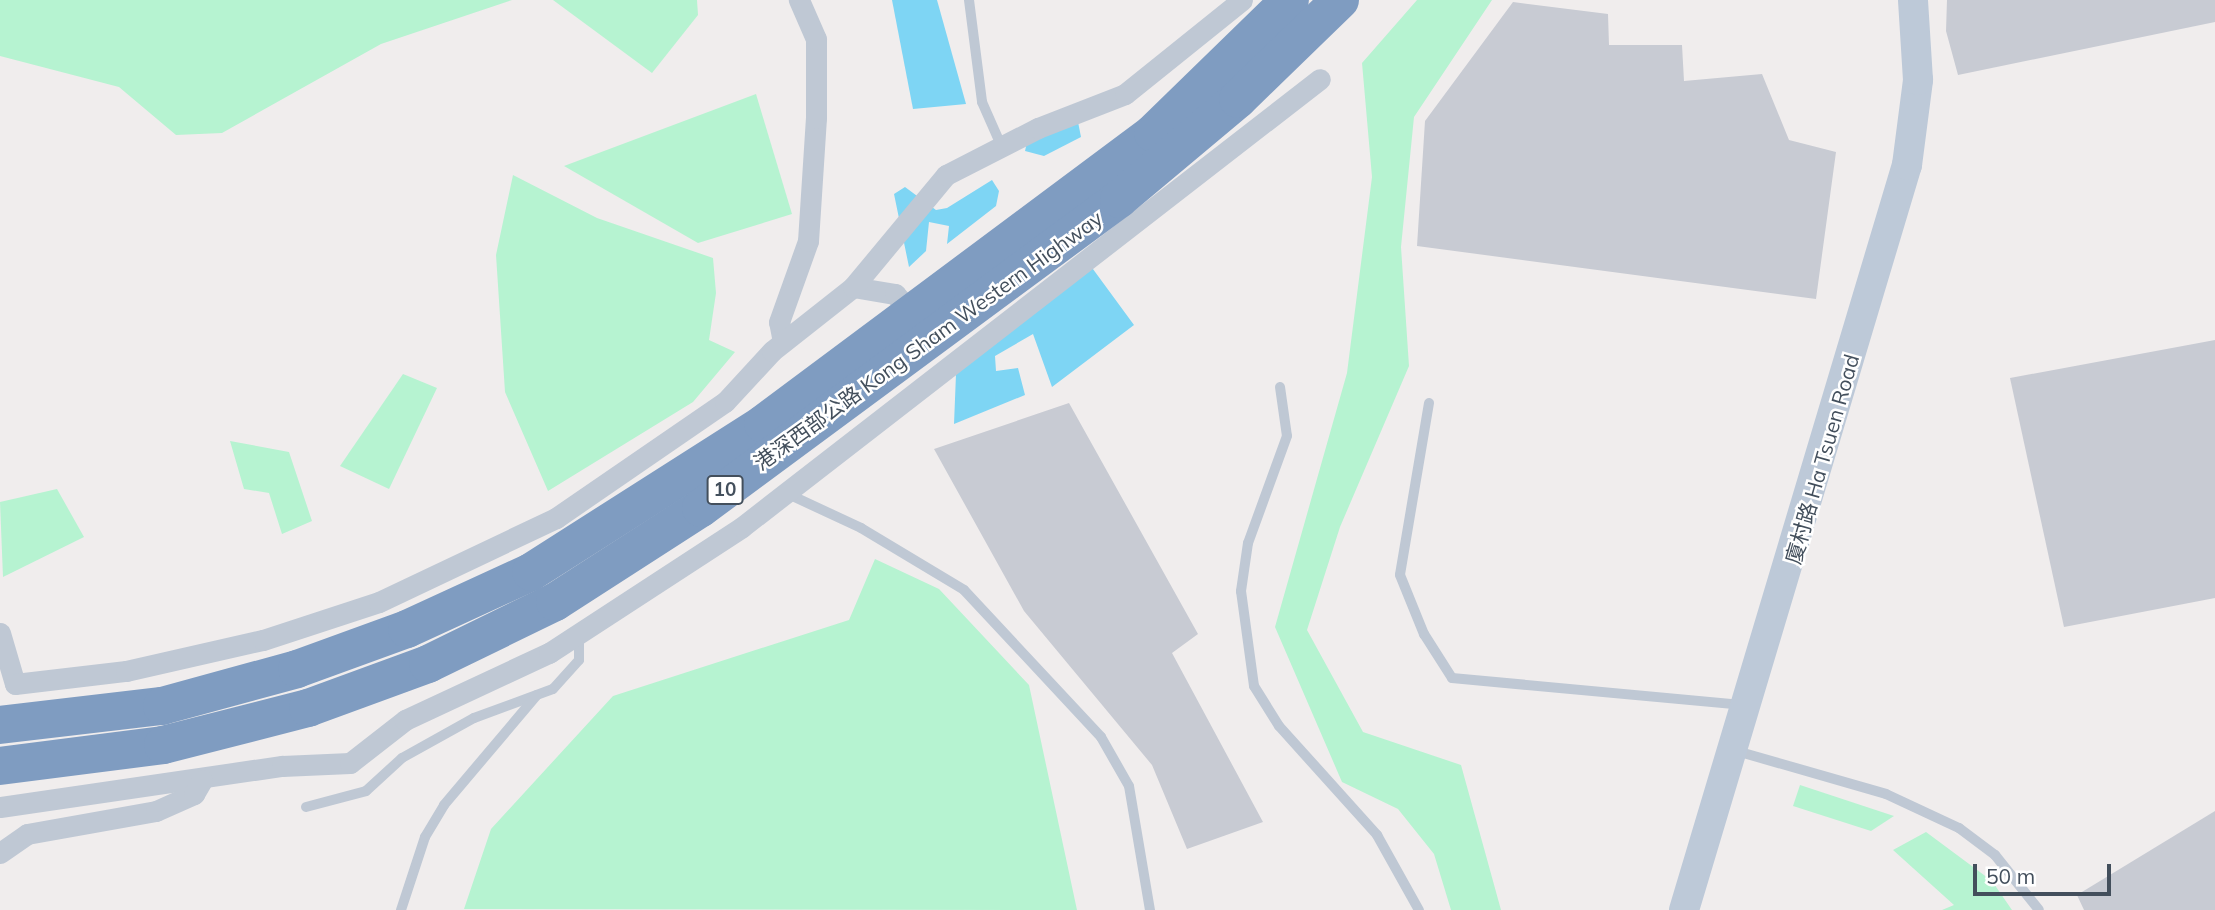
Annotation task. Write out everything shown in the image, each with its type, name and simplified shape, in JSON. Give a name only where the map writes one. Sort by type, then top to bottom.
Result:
[{"type":"highway","name":"港深西部公路 Kong Sham Western Highway","points":[[0,766],[163,745],[308,708],[428,664],[555,602],[701,508],[1119,199],[1238,99],[1340,0]]},
{"type":"highway","name":"港深西部公路 Kong Sham Western Highway","points":[[0,725],[162,706],[297,669],[407,629],[531,572],[763,424],[1153,133],[1287,17]]},
{"type":"street","points":[[782,342],[779,322],[808,241],[816,118],[816,38],[799,0]]},
{"type":"street","points":[[0,633],[15,684],[126,671],[250,643],[379,602],[556,518],[725,401],[782,342],[853,286],[946,175],[1001,145],[1125,94],[1242,0]]},
{"type":"street","name":"廈村路 Ha Tsuen Road","points":[[1684,910],[1907,164],[1918,80],[1913,0]]},
{"type":"street","points":[[0,807],[202,780],[282,766],[350,763],[405,720],[579,634],[786,493],[942,368],[1320,79]]},
{"type":"street","points":[[853,286],[895,293],[928,331],[942,368]]},
{"type":"street","points":[[0,853],[27,834],[156,811],[194,794],[202,780]]},
{"type":"lane","points":[[969,0],[982,102],[1001,145]]},
{"type":"lane","points":[[928,331],[1171,144],[1287,17]]},
{"type":"lane","points":[[1280,387],[1287,436],[1248,542],[1241,591],[1254,686],[1279,726],[1377,835],[1419,910]]},
{"type":"lane","points":[[1429,403],[1400,575],[1424,634],[1452,678],[1747,706]]},
{"type":"lane","points":[[786,493],[861,528],[964,590],[1101,737],[1129,786],[1150,910]]},
{"type":"lane","points":[[306,807],[366,791],[402,758],[506,702],[537,695],[571,675],[579,634]]},
{"type":"lane","points":[[401,910],[425,837],[444,804],[537,695]]},
{"type":"lane","points":[[1733,750],[1886,794],[1959,828],[1995,855],[2039,910]]},
{"type":"green space","points":[[0,0],[512,0],[381,44],[222,133],[176,135],[119,87],[0,56]]},
{"type":"green space","points":[[553,0],[697,0],[698,15],[652,73]]},
{"type":"green space","points":[[1417,0],[1492,0],[1414,117],[1401,247],[1409,366],[1340,527],[1307,630],[1363,732],[1461,765],[1501,910],[1451,910],[1434,854],[1398,809],[1342,782],[1275,627],[1347,373],[1372,177],[1362,63]]},
{"type":"green space","points":[[756,94],[792,214],[698,243],[564,166]]},
{"type":"green space","points":[[513,175],[597,218],[713,258],[716,293],[709,340],[735,352],[693,402],[548,491],[505,392],[496,255]]},
{"type":"green space","points":[[403,374],[437,388],[389,489],[340,466]]},
{"type":"green space","points":[[230,441],[289,452],[312,521],[282,534],[269,493],[244,489]]},
{"type":"green space","points":[[57,489],[84,537],[3,577],[0,502]]},
{"type":"green space","points":[[875,559],[939,589],[1029,685],[1077,910],[464,909],[491,829],[613,696],[849,620]]},
{"type":"green space","points":[[1800,785],[1894,816],[1871,831],[1793,806]]},
{"type":"green space","points":[[1926,832],[1992,881],[2012,910],[1942,910],[1954,905],[1893,850]]},
{"type":"water","points":[[892,0],[937,0],[966,104],[913,109]]},
{"type":"water","points":[[1078,122],[1081,137],[1044,156],[1025,151],[1031,125]]},
{"type":"water","points":[[992,180],[999,191],[996,206],[947,244],[949,226],[929,222],[926,251],[909,267],[894,194],[905,187],[936,210],[947,208]]},
{"type":"water","points":[[1090,265],[1134,325],[1052,387],[1033,334],[995,356],[996,371],[1018,368],[1025,395],[954,424],[956,374]]},
{"type":"building","points":[[1947,0],[2215,0],[2215,22],[1958,75],[1946,31]]},
{"type":"building","points":[[1513,2],[1608,14],[1609,45],[1682,45],[1684,81],[1762,74],[1789,140],[1836,152],[1816,299],[1417,246],[1425,121]]},
{"type":"building","points":[[2215,340],[2215,598],[2064,627],[2010,378]]},
{"type":"building","points":[[1069,403],[1198,634],[1172,653],[1263,822],[1187,849],[1152,765],[1024,611],[934,449]]},
{"type":"building","points":[[2215,811],[2215,910],[2084,910],[2077,895]]}]
